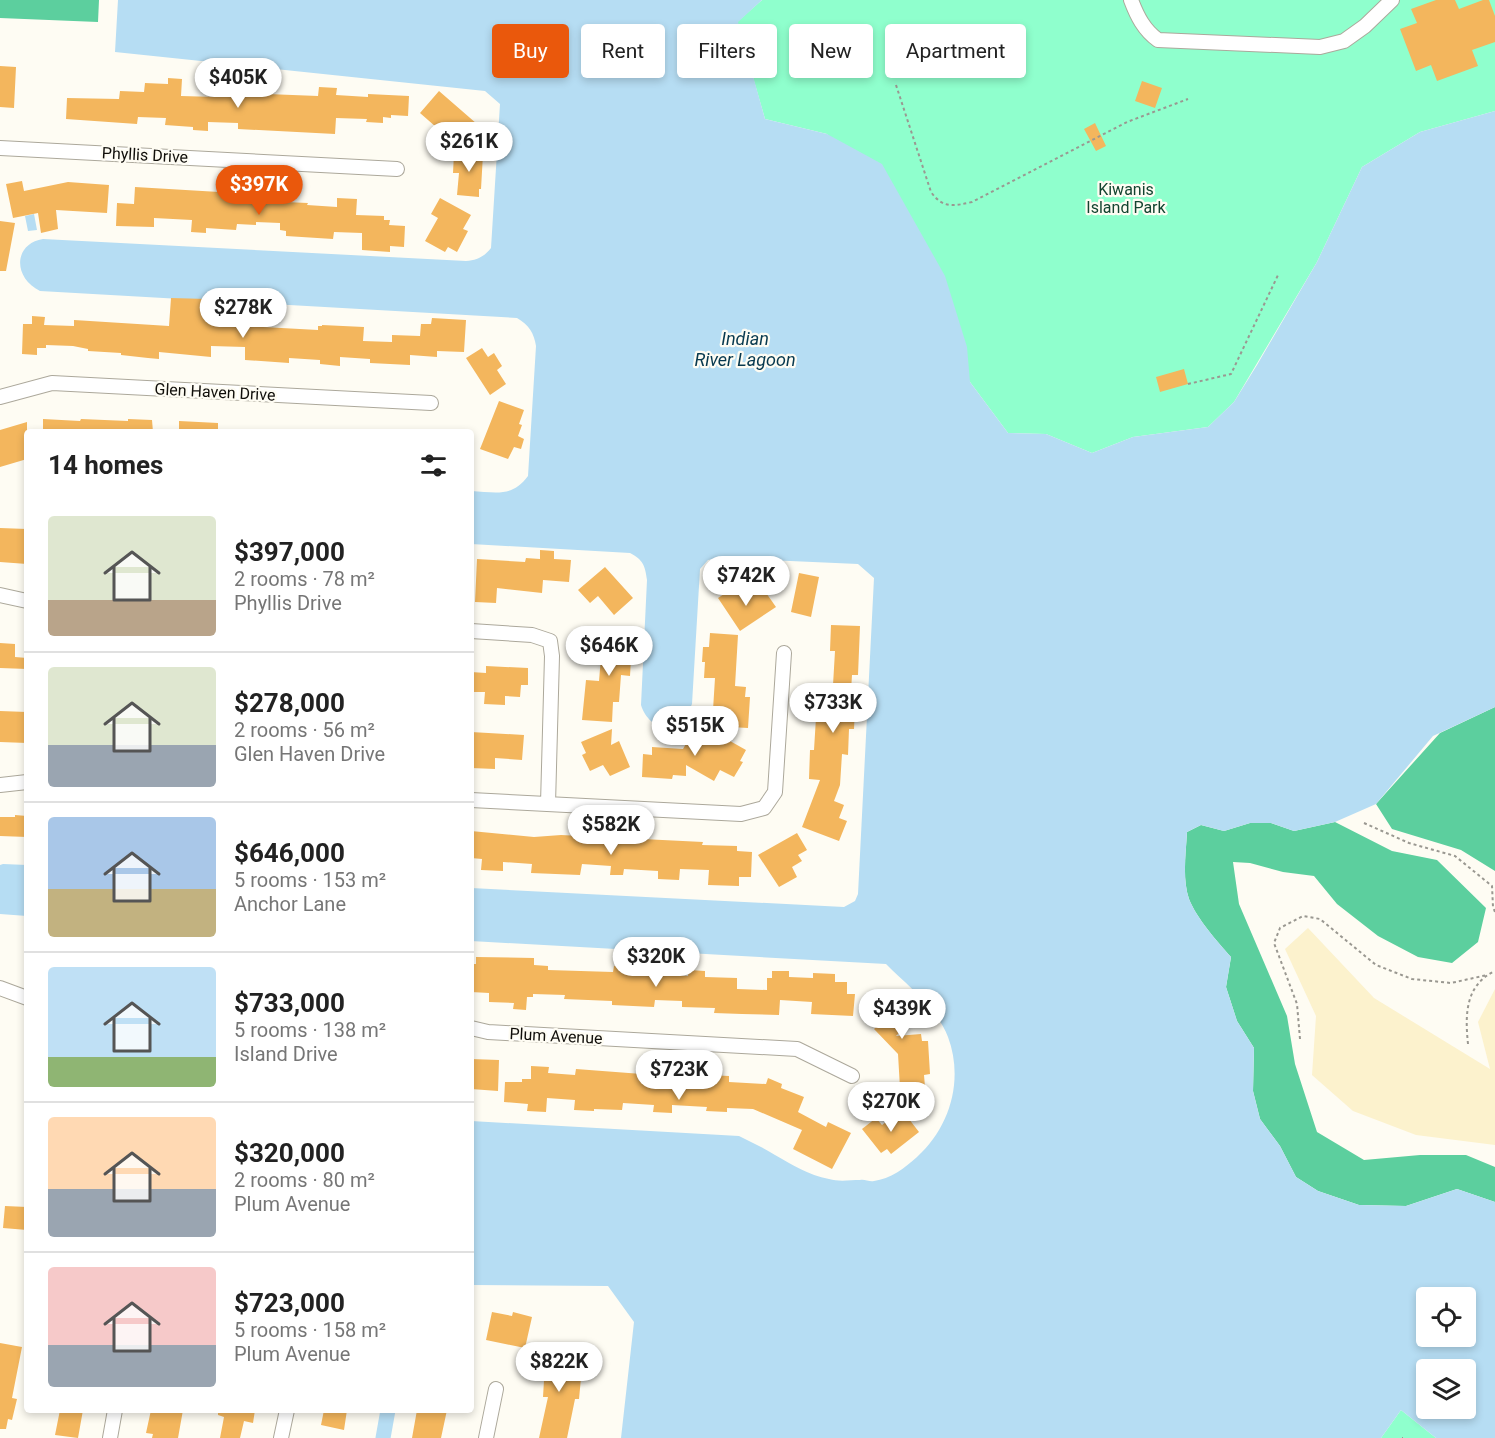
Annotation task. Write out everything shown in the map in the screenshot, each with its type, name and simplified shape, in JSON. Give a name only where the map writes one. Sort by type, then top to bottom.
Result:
[{"type":"street","points":[[1131,0],[1148,33],[1158,40],[1320,47],[1344,41],[1365,26],[1392,0]]},
{"type":"street","name":"Phyllis Drive","points":[[0,148],[398,169]]},
{"type":"street","name":"Glen Haven Drive","points":[[0,397],[52,383],[431,403]]},
{"type":"street","points":[[0,595],[24,600]]},
{"type":"street","points":[[474,632],[532,635],[550,641],[552,656],[548,804]]},
{"type":"street","points":[[474,800],[741,814],[764,808],[775,792],[784,653]]},
{"type":"street","points":[[0,785],[24,782]]},
{"type":"street","points":[[0,988],[24,997]]},
{"type":"street","name":"Plum Avenue","points":[[474,1029],[488,1032],[797,1049],[852,1076]]},
{"type":"street","points":[[486,1438],[496,1389]]},
{"type":"street","points":[[110,1438],[114,1413]]},
{"type":"street","points":[[281,1438],[286,1413]]},
{"type":"path","points":[[896,85],[931,192],[938,201],[953,206],[972,202],[1127,122],[1188,99]]},
{"type":"path","points":[[1188,384],[1231,374],[1279,273]]},
{"type":"path","points":[[1364,823],[1409,843],[1455,856],[1492,886],[1492,907],[1495,912]]},
{"type":"path","points":[[1300,1038],[1297,1004],[1274,943],[1280,928],[1303,916],[1320,920],[1376,965],[1412,979],[1451,983],[1495,971]]},
{"type":"path","points":[[1468,1044],[1465,1019],[1471,993],[1487,975]]},
{"type":"green space","points":[[0,0],[99,0],[98,22],[0,18]]},
{"type":"green space","name":"Kiwanis Island Park","points":[[762,0],[1495,0],[1495,111],[1420,132],[1362,167],[1317,262],[1234,402],[1208,427],[1133,437],[1092,453],[1046,434],[1008,433],[970,382],[827,134],[765,119],[753,78],[777,78],[777,24],[738,24],[737,22]]},
{"type":"green space","points":[[1495,707],[1495,871],[1461,850],[1392,829],[1376,804],[1440,733]]},
{"type":"green space","points":[[1335,822],[1392,851],[1437,860],[1486,908],[1478,942],[1452,963],[1418,957],[1378,936],[1337,904],[1314,876],[1283,872],[1250,863],[1233,862],[1239,904],[1287,1016],[1295,1064],[1317,1132],[1364,1160],[1420,1155],[1466,1155],[1495,1167],[1495,1202],[1457,1189],[1406,1206],[1359,1205],[1318,1191],[1296,1177],[1280,1146],[1260,1119],[1253,1091],[1254,1048],[1237,1021],[1226,987],[1231,957],[1208,930],[1189,899],[1185,866],[1187,832],[1201,825],[1224,831],[1250,823],[1271,823],[1294,831]]},
{"type":"green space","points":[[1401,1410],[1436,1438],[1381,1438]]},
{"type":"sand","points":[[1308,928],[1374,998],[1490,1069],[1478,1022],[1495,989],[1495,1145],[1416,1135],[1353,1111],[1312,1075],[1316,1016],[1285,949]]},
{"type":"water","name":"Indian River Lagoon","points":[[118,0],[762,0],[739,24],[677,24],[677,78],[754,78],[765,119],[827,134],[882,164],[945,276],[967,347],[970,382],[1008,433],[1046,434],[1092,453],[1133,437],[1208,427],[1234,402],[1257,365],[1317,262],[1362,167],[1420,132],[1495,111],[1495,707],[1433,736],[1376,804],[1335,822],[1294,831],[1271,823],[1250,823],[1224,831],[1201,825],[1187,832],[1185,866],[1187,891],[1193,907],[1208,930],[1231,957],[1226,987],[1237,1021],[1254,1048],[1253,1091],[1260,1119],[1280,1146],[1296,1177],[1318,1191],[1359,1205],[1406,1206],[1457,1189],[1495,1202],[1495,1438],[1436,1438],[1401,1410],[1381,1438],[621,1438],[634,1322],[608,1286],[474,1285],[474,1121],[739,1136],[814,1175],[837,1180],[870,1181],[880,1180],[907,1165],[917,1157],[938,1132],[951,1102],[955,1070],[953,1053],[937,1016],[886,964],[474,941],[474,888],[844,907],[855,901],[858,894],[874,578],[858,564],[722,558],[708,560],[700,569],[692,704],[686,718],[680,724],[673,728],[660,727],[648,718],[641,705],[647,580],[644,567],[638,558],[630,553],[474,544],[474,491],[509,491],[516,488],[528,476],[536,346],[530,330],[517,318],[40,291],[25,278],[20,262],[26,247],[43,239],[466,261],[477,259],[491,248],[500,104],[485,91],[115,52]]},
{"type":"water","points":[[34,214],[37,230],[28,231],[25,216]]},
{"type":"water","points":[[0,865],[24,865],[24,916],[0,914]]},
{"type":"building","points":[[1436,0],[1455,0],[1459,9],[1489,0],[1495,16],[1495,42],[1472,50],[1478,66],[1437,81],[1431,65],[1416,71],[1400,29],[1417,23],[1411,9]]},
{"type":"building","points":[[0,66],[16,67],[14,108],[0,107]]},
{"type":"building","points":[[168,78],[182,79],[181,96],[216,97],[217,86],[234,87],[233,95],[318,96],[319,87],[337,88],[336,95],[409,96],[408,116],[383,117],[383,123],[366,122],[367,119],[336,118],[335,134],[238,129],[238,123],[208,122],[208,131],[193,130],[193,127],[165,125],[166,118],[138,117],[137,124],[66,119],[67,98],[119,99],[120,91],[144,92],[145,83],[168,84]]},
{"type":"building","points":[[1142,81],[1162,88],[1155,108],[1135,101]]},
{"type":"building","points":[[439,91],[477,124],[452,152],[431,133],[436,127],[420,113]]},
{"type":"building","points":[[1095,123],[1106,146],[1096,151],[1084,129]]},
{"type":"building","points":[[454,153],[483,154],[479,197],[457,195],[459,173],[453,173]]},
{"type":"building","points":[[22,181],[24,191],[68,182],[109,185],[107,213],[56,210],[58,229],[41,233],[38,213],[13,218],[6,184]]},
{"type":"building","points":[[135,187],[236,193],[235,201],[264,202],[265,194],[285,196],[285,202],[337,207],[337,198],[357,199],[356,215],[384,216],[384,220],[390,220],[389,225],[405,226],[404,247],[390,246],[390,252],[362,250],[362,233],[334,232],[333,239],[286,236],[286,231],[280,230],[280,223],[237,224],[236,230],[206,228],[206,233],[191,232],[192,220],[154,218],[154,227],[116,226],[117,203],[134,204]]},
{"type":"building","points":[[440,198],[471,215],[463,229],[468,231],[457,252],[448,247],[445,252],[425,241],[438,218],[431,214]]},
{"type":"building","points":[[0,221],[15,223],[6,271],[0,271]]},
{"type":"building","points":[[171,298],[207,299],[206,315],[213,315],[212,324],[252,326],[252,317],[264,317],[263,327],[318,330],[318,326],[322,325],[364,327],[363,341],[392,342],[392,335],[420,336],[421,324],[431,324],[432,318],[466,320],[464,352],[437,351],[437,357],[410,355],[410,365],[370,363],[370,359],[340,357],[340,366],[320,364],[320,360],[289,358],[289,363],[245,360],[245,347],[211,346],[211,357],[159,352],[159,359],[88,351],[88,349],[73,346],[46,345],[46,348],[37,348],[37,355],[22,354],[23,324],[32,324],[32,316],[45,317],[44,325],[74,326],[74,320],[169,326]]},
{"type":"building","points":[[482,348],[488,357],[494,353],[502,366],[497,370],[506,384],[490,395],[466,358]]},
{"type":"building","points":[[1184,369],[1188,384],[1160,392],[1156,377]]},
{"type":"building","points":[[499,401],[524,410],[518,436],[524,439],[521,449],[514,447],[508,459],[480,449]]},
{"type":"building","points":[[43,419],[128,421],[128,419],[152,420],[153,429],[43,429]]},
{"type":"building","points":[[179,421],[218,423],[218,429],[179,429]]},
{"type":"building","points":[[27,422],[27,429],[24,429],[24,460],[0,467],[0,430]]},
{"type":"building","points":[[0,528],[24,529],[24,564],[0,562]]},
{"type":"building","points":[[540,550],[554,551],[554,559],[571,560],[569,582],[543,580],[542,593],[497,588],[496,603],[475,602],[477,559],[525,562],[526,558],[540,559]]},
{"type":"building","points":[[605,567],[633,598],[614,615],[598,596],[590,603],[578,590]]},
{"type":"building","points":[[799,573],[819,577],[811,617],[791,612]]},
{"type":"building","points":[[736,586],[743,597],[753,590],[756,595],[764,590],[776,607],[740,631],[718,598]]},
{"type":"building","points":[[831,625],[860,626],[858,675],[852,675],[850,707],[855,708],[854,729],[849,729],[848,755],[842,754],[840,785],[834,801],[844,805],[839,818],[847,821],[839,841],[802,827],[820,780],[809,779],[810,750],[814,750],[818,685],[833,685],[835,651],[830,651]]},
{"type":"building","points":[[710,633],[738,635],[735,686],[746,687],[745,697],[750,697],[748,728],[712,726],[715,678],[704,678],[705,662],[702,662],[703,647],[709,647]]},
{"type":"building","points":[[603,634],[638,636],[637,659],[631,659],[630,676],[621,675],[619,702],[613,702],[612,722],[582,720],[586,680],[599,681]]},
{"type":"building","points":[[0,643],[15,644],[15,657],[24,658],[24,669],[0,668]]},
{"type":"building","points":[[486,666],[528,668],[528,685],[521,685],[520,697],[505,696],[505,705],[484,704],[485,692],[474,692],[474,672],[486,673]]},
{"type":"building","points":[[0,711],[24,712],[24,743],[0,742]]},
{"type":"building","points":[[698,723],[746,750],[740,761],[743,762],[734,777],[720,770],[714,781],[686,765],[686,776],[673,775],[672,779],[642,777],[643,754],[652,755],[652,747],[683,749]]},
{"type":"building","points":[[612,729],[611,745],[619,741],[630,767],[610,776],[603,765],[590,771],[582,755],[586,753],[581,742]]},
{"type":"building","points":[[474,732],[524,735],[522,760],[495,758],[495,769],[474,768]]},
{"type":"building","points":[[15,815],[24,816],[24,837],[0,836],[0,817],[15,817]]},
{"type":"building","points":[[474,831],[534,837],[561,835],[703,842],[702,845],[737,846],[737,851],[752,852],[751,877],[739,877],[739,886],[708,885],[709,870],[680,869],[679,880],[658,879],[658,871],[624,869],[623,875],[610,875],[611,866],[582,864],[580,875],[531,873],[532,864],[503,862],[503,871],[481,870],[482,859],[474,858]]},
{"type":"building","points":[[797,833],[807,850],[798,855],[802,861],[792,867],[797,877],[779,887],[758,855]]},
{"type":"building","points":[[476,957],[534,958],[534,965],[548,966],[548,970],[613,972],[614,966],[656,968],[656,974],[688,976],[689,970],[705,971],[705,977],[737,978],[737,989],[767,990],[767,978],[772,978],[772,971],[789,971],[789,977],[813,978],[813,973],[835,974],[835,982],[847,982],[847,994],[855,994],[853,1016],[811,1014],[812,1002],[780,1000],[779,1015],[742,1014],[714,1013],[715,1008],[682,1007],[682,1001],[655,1000],[654,1007],[612,1005],[612,1001],[564,999],[565,995],[533,994],[533,997],[527,997],[526,1010],[513,1009],[514,1003],[489,1002],[489,993],[474,992],[474,964],[476,964]]},
{"type":"building","points":[[888,989],[915,1017],[896,1036],[921,1034],[922,1041],[928,1041],[930,1074],[924,1075],[925,1087],[900,1088],[898,1054],[874,1029],[886,1018],[874,1017],[867,1010]]},
{"type":"building","points":[[474,1059],[499,1060],[498,1091],[474,1089]]},
{"type":"building","points":[[531,1066],[549,1067],[548,1073],[575,1075],[576,1069],[655,1075],[655,1073],[676,1074],[675,1078],[708,1080],[708,1075],[729,1076],[729,1082],[766,1084],[768,1078],[782,1084],[781,1088],[804,1097],[798,1112],[826,1127],[828,1122],[851,1133],[832,1169],[793,1149],[802,1130],[753,1109],[727,1108],[727,1112],[706,1111],[707,1107],[672,1105],[672,1113],[653,1112],[654,1105],[623,1103],[622,1110],[574,1110],[575,1100],[547,1098],[546,1112],[527,1111],[528,1104],[504,1102],[505,1082],[522,1082],[522,1079],[531,1079]]},
{"type":"building","points":[[902,1110],[919,1132],[891,1154],[887,1149],[881,1153],[862,1129],[876,1118],[882,1125]]},
{"type":"building","points":[[5,1206],[24,1207],[24,1230],[3,1228]]},
{"type":"building","points":[[492,1312],[512,1316],[513,1312],[532,1317],[525,1348],[486,1340]]},
{"type":"building","points":[[0,1343],[22,1347],[12,1398],[17,1399],[12,1420],[8,1419],[6,1429],[0,1429]]},
{"type":"building","points":[[546,1347],[574,1351],[572,1377],[581,1378],[579,1399],[575,1399],[567,1438],[539,1438],[548,1397],[543,1397]]},
{"type":"building","points":[[59,1413],[82,1413],[78,1438],[55,1435]]},
{"type":"building","points":[[150,1413],[182,1413],[178,1438],[152,1438],[153,1434],[146,1433]]},
{"type":"building","points":[[218,1413],[255,1413],[253,1423],[244,1421],[240,1438],[220,1438],[224,1417]]},
{"type":"building","points":[[323,1413],[347,1413],[344,1430],[321,1425]]},
{"type":"building","points":[[416,1413],[446,1413],[441,1438],[412,1438]]},
{"type":"waterway","points":[[383,1438],[387,1413]]}]
